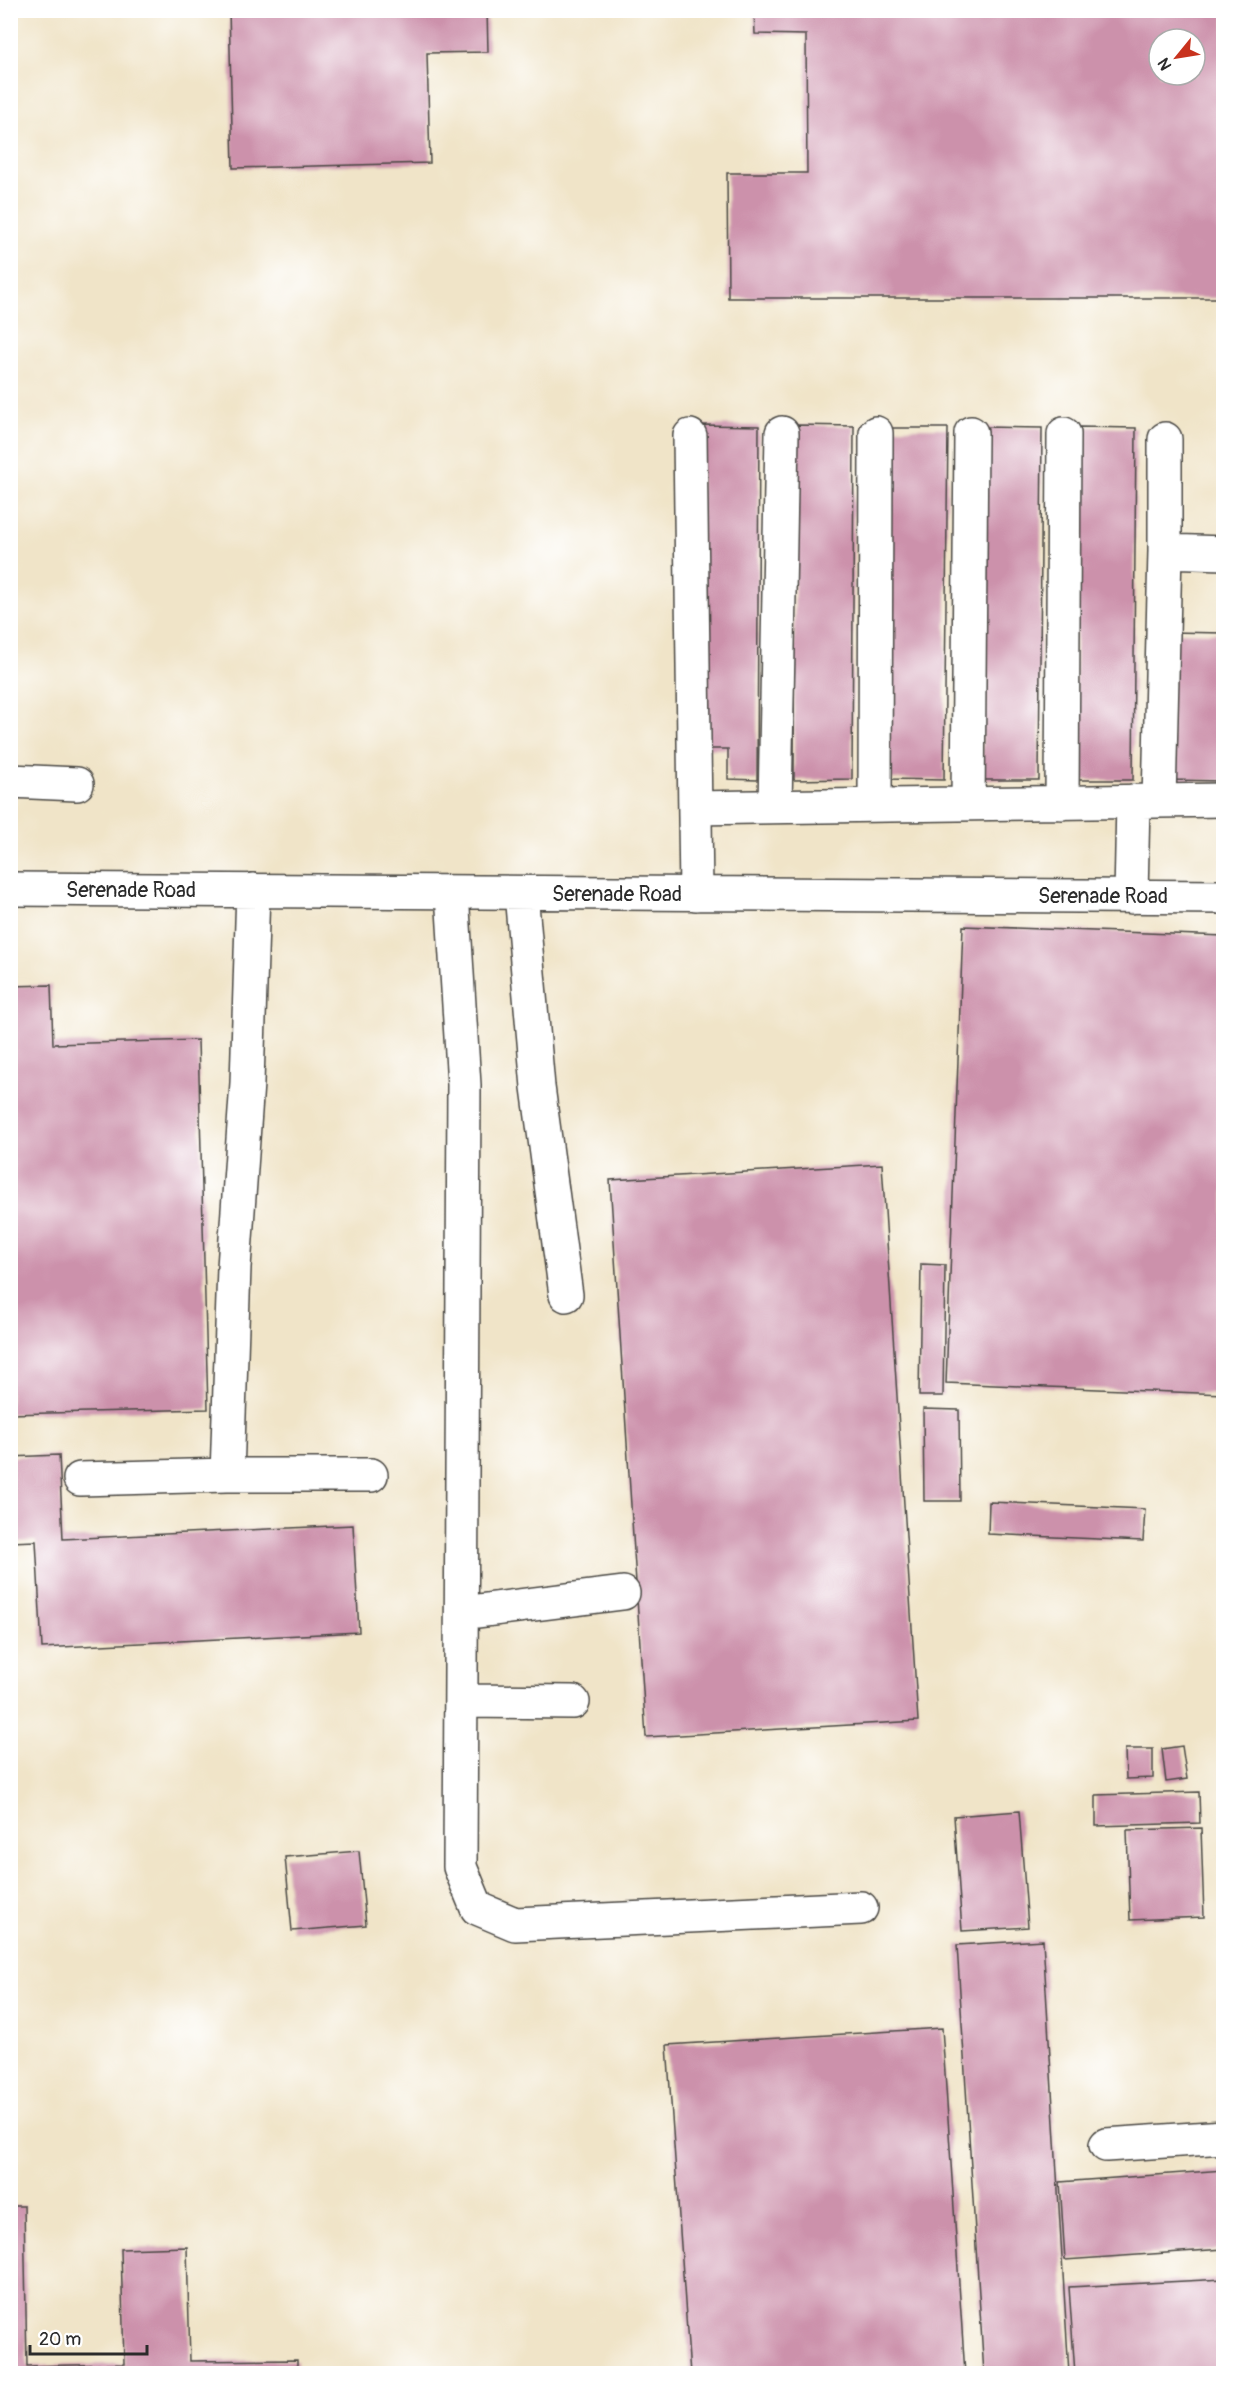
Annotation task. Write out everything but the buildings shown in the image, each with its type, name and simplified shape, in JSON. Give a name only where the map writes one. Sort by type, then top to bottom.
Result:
[{"type":"street","points":[[775,806],[782,433]]},
{"type":"street","points":[[875,805],[876,433]]},
{"type":"street","points":[[968,804],[971,433]]},
{"type":"street","points":[[1062,803],[1064,434]]},
{"type":"street","points":[[690,436],[696,894]]},
{"type":"street","points":[[1131,897],[1146,801],[1166,551],[1166,439]]},
{"type":"street","points":[[1166,551],[1224,552]]},
{"type":"street","points":[[10,781],[77,784]]},
{"type":"street","points":[[695,808],[1224,800]]},
{"type":"street","name":"Serenade Road","points":[[10,889],[1224,897]]},
{"type":"street","points":[[227,1475],[234,1267],[247,1072],[253,890]]},
{"type":"street","points":[[452,893],[464,1085],[460,1867],[477,1908],[515,1924],[861,1908]]},
{"type":"street","points":[[522,893],[538,1087],[566,1295]]},
{"type":"street","points":[[80,1479],[227,1475],[371,1475]]},
{"type":"street","points":[[462,1613],[623,1593]]},
{"type":"street","points":[[461,1701],[573,1702]]},
{"type":"street","points":[[1106,2145],[1224,2137]]}]
